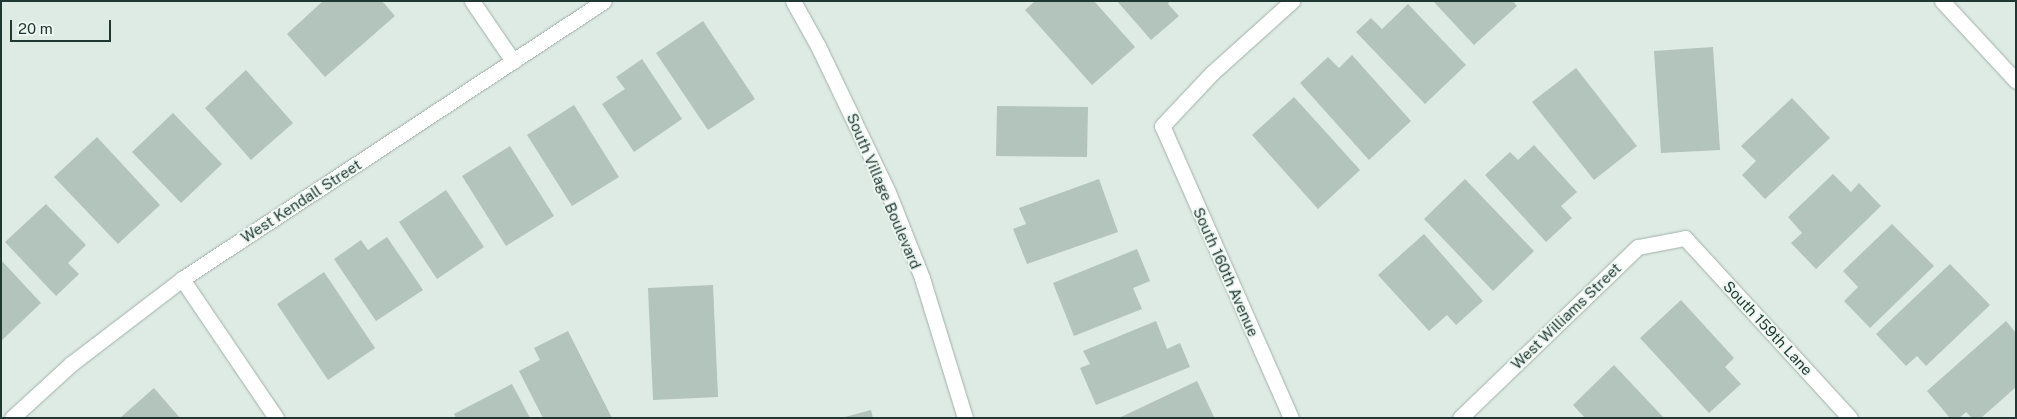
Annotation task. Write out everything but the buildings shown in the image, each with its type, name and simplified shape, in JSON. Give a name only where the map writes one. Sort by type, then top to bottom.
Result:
[{"type":"street","points":[[472,1],[514,61]]},
{"type":"street","name":"West Kendall Street","points":[[12,418],[71,364],[182,279],[604,1]]},
{"type":"street","name":"South Village Boulevard","points":[[793,1],[818,46],[888,192],[922,278],[965,418]]},
{"type":"street","name":"South 160th Avenue","points":[[1291,418],[1162,126],[1212,73],[1292,1]]},
{"type":"street","points":[[1942,1],[2016,81]]},
{"type":"street","name":"West Williams Street","points":[[1460,418],[1638,247],[1685,238]]},
{"type":"street","name":"South 159th Lane","points":[[1685,238],[1850,418]]},
{"type":"street","points":[[182,279],[276,418]]}]
